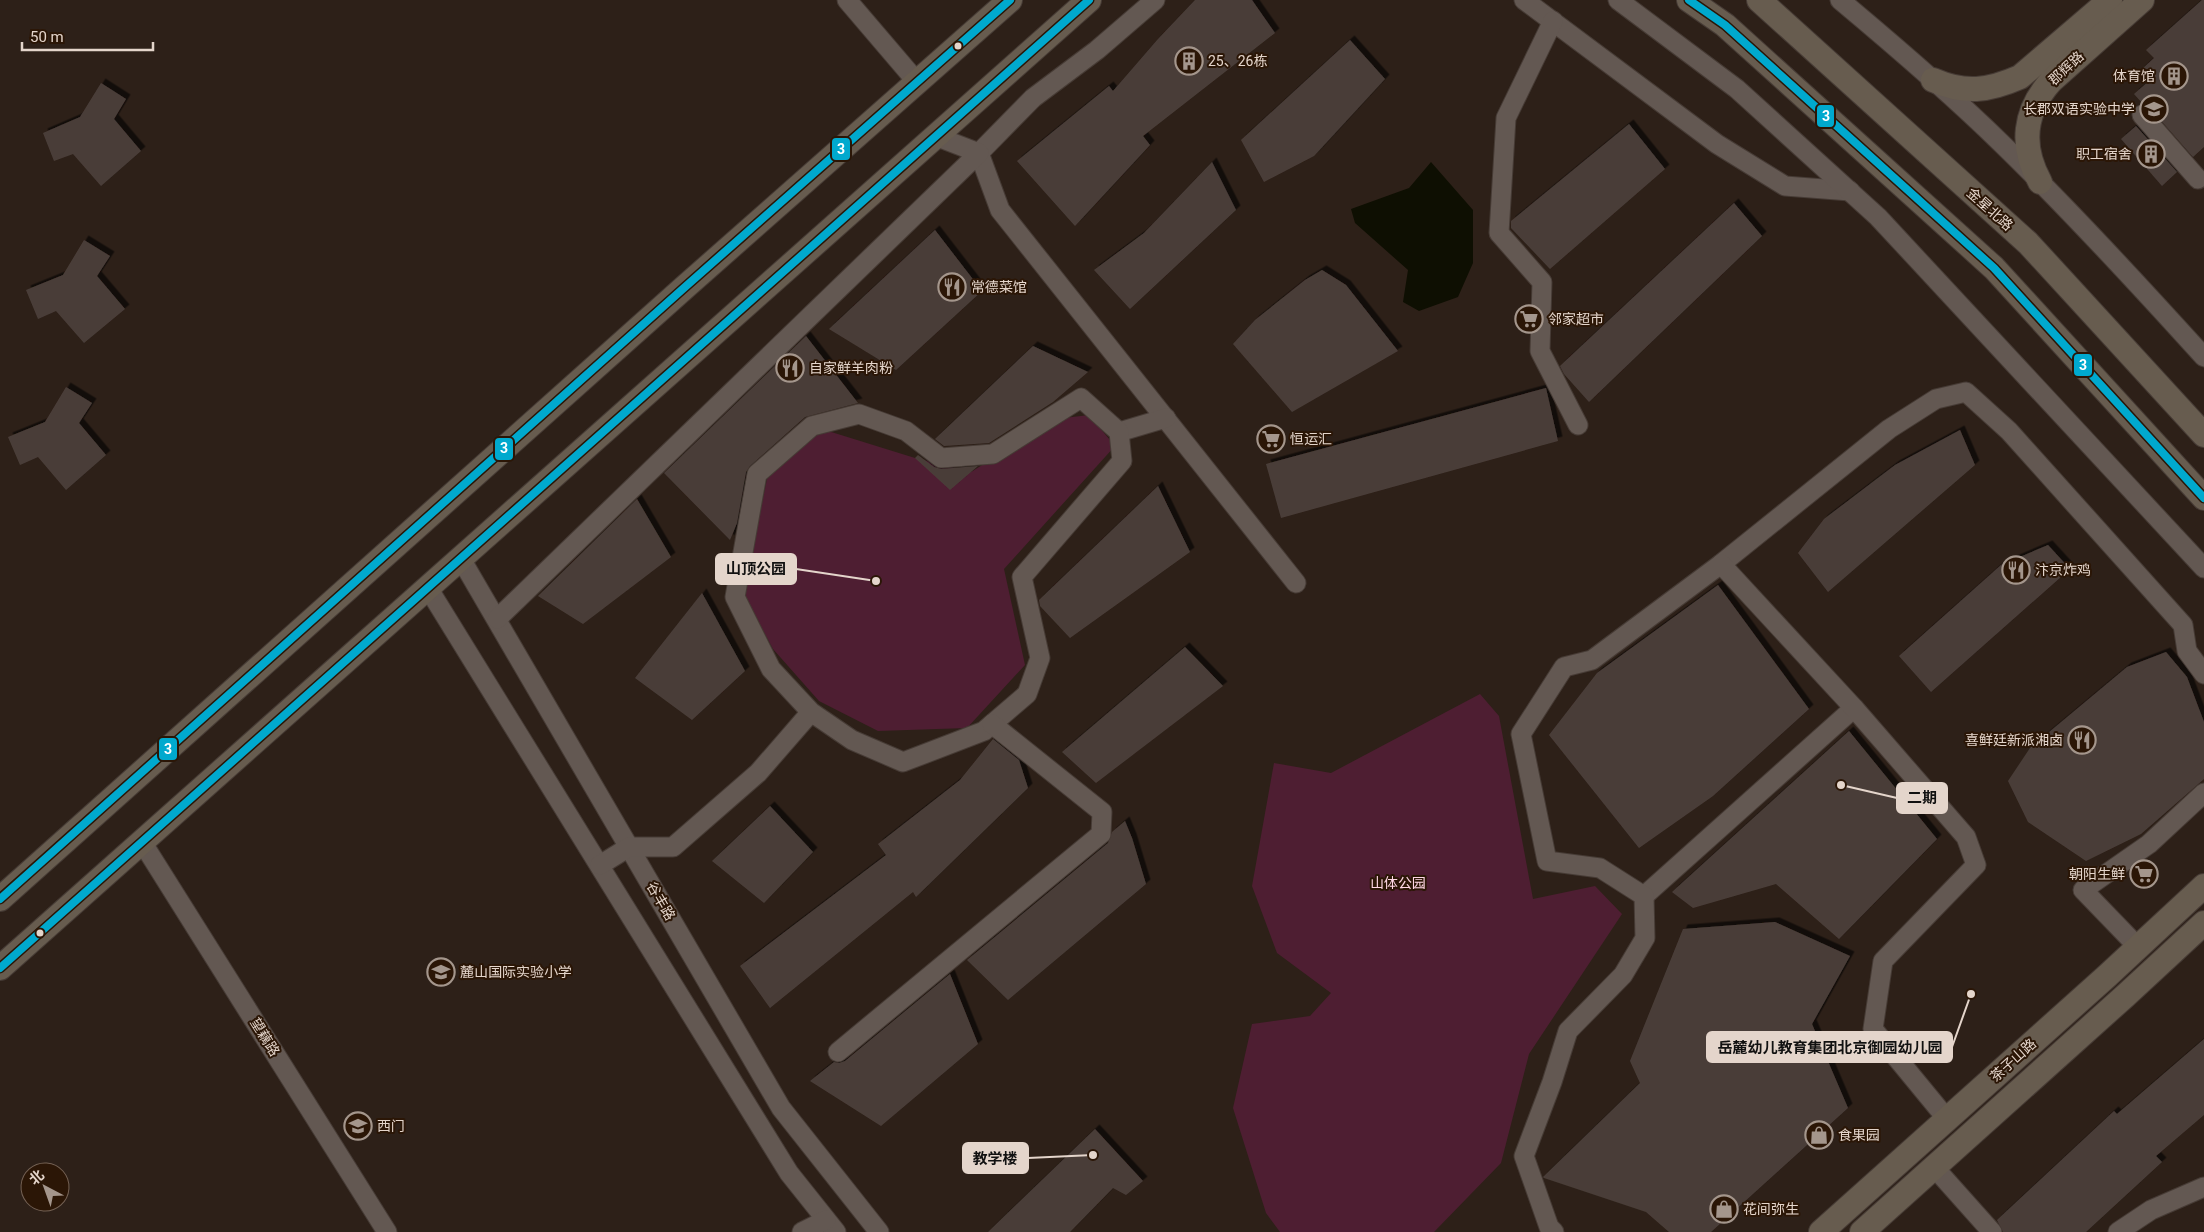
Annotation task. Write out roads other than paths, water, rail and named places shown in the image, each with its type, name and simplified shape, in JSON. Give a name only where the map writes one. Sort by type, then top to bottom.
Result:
[{"type":"main road","points":[[0,899],[1010,0]]},
{"type":"main road","points":[[0,968],[1088,0]]},
{"type":"main road","points":[[1688,0],[1725,25],[1994,268],[2204,498]]},
{"type":"main road","name":"金星北路","points":[[1759,0],[2028,243],[2204,436]]},
{"type":"main road","name":"郡辉路","points":[[1933,80],[1951,88],[1965,89],[2002,85],[2020,77],[2110,0]]},
{"type":"main road","name":"郡辉路","points":[[2040,182],[2031,162],[2028,129],[2034,105],[2040,93],[2051,80],[2142,0]]},
{"type":"main road","name":"茶子山路","points":[[1821,1232],[2204,886]]},
{"type":"main road","name":"茶子山路","points":[[1862,1232],[2204,923]]},
{"type":"street","points":[[847,0],[917,82]]},
{"type":"street","points":[[497,619],[979,153],[1033,98],[1097,50],[1155,0]]},
{"type":"street","points":[[1524,0],[1717,144],[1785,186],[1850,191]]},
{"type":"street","points":[[1618,0],[1737,89],[1878,217],[2204,568]]},
{"type":"street","points":[[1840,0],[1933,80],[2001,142],[2204,357]]},
{"type":"street","points":[[1553,21],[1506,118],[1499,233],[1542,282],[1540,351],[1578,425]]},
{"type":"street","points":[[2142,115],[2196,180]]},
{"type":"street","points":[[936,136],[979,153],[1000,210],[1296,583]]},
{"type":"street","points":[[1644,896],[1600,868],[1547,860],[1521,734],[1564,667],[1592,660],[1721,564],[1889,429],[1936,399],[1966,392],[2009,431],[2183,626],[2187,651],[2204,674]]},
{"type":"street","points":[[1081,398],[1119,432],[1122,461],[1022,577],[1040,658],[1027,694],[984,731],[903,762],[852,740],[811,712],[771,669],[735,597],[757,474],[812,426],[859,414],[906,431],[942,458],[993,454],[1081,398]]},
{"type":"street","points":[[1119,432],[1166,418]]},
{"type":"street","name":"谷丰路","points":[[461,559],[781,1108],[878,1232]]},
{"type":"street","points":[[1721,564],[1854,708],[1966,837],[1976,865],[1883,961],[1873,1029],[1946,1119]]},
{"type":"street","points":[[428,588],[790,1173],[831,1226],[802,1232]]},
{"type":"street","points":[[1554,1232],[1549,1227],[1524,1156],[1552,1082],[1568,1031],[1623,975],[1645,938],[1644,896],[1854,708]]},
{"type":"street","points":[[600,864],[629,847],[673,847],[758,773],[811,712]]},
{"type":"street","points":[[838,1052],[1101,834],[1102,812],[992,724]]},
{"type":"street","points":[[2138,947],[2083,890],[2149,844],[2204,793]]},
{"type":"street","name":"望藕路","points":[[142,842],[388,1232]]},
{"type":"street","points":[[1934,1167],[1992,1232]]},
{"type":"street","points":[[2118,1232],[2150,1210],[2204,1187]]},
{"type":"place","name":"25、26栋","points":[[1189,61]]},
{"type":"place","name":"体育馆","points":[[2174,76]]},
{"type":"place","name":"长郡双语实验中学","points":[[2154,109]]},
{"type":"place","name":"职工宿舍","points":[[2151,154]]},
{"type":"place","name":"常德菜馆","points":[[952,287]]},
{"type":"place","name":"邻家超市","points":[[1529,319]]},
{"type":"place","name":"自家鲜羊肉粉","points":[[790,368]]},
{"type":"place","name":"恒运汇","points":[[1271,439]]},
{"type":"place","name":"汴京炸鸡","points":[[2016,570]]},
{"type":"place","name":"山顶公园","points":[[876,581]]},
{"type":"place","name":"喜鲜廷新派湘卤","points":[[2082,740]]},
{"type":"place","name":"二期","points":[[1841,785]]},
{"type":"place","name":"朝阳生鲜","points":[[2144,874]]},
{"type":"place","name":"麓山国际实验小学","points":[[441,972]]},
{"type":"place","name":"岳麓幼儿教育集团北京御园幼儿园","points":[[1971,994]]},
{"type":"place","name":"西门","points":[[358,1126]]},
{"type":"place","name":"食果园","points":[[1819,1135]]},
{"type":"place","name":"教学楼","points":[[1093,1155]]},
{"type":"place","name":"花间弥生","points":[[1724,1209]]},
{"type":"park label","name":"山体公园","points":[[1398,883]]}]
